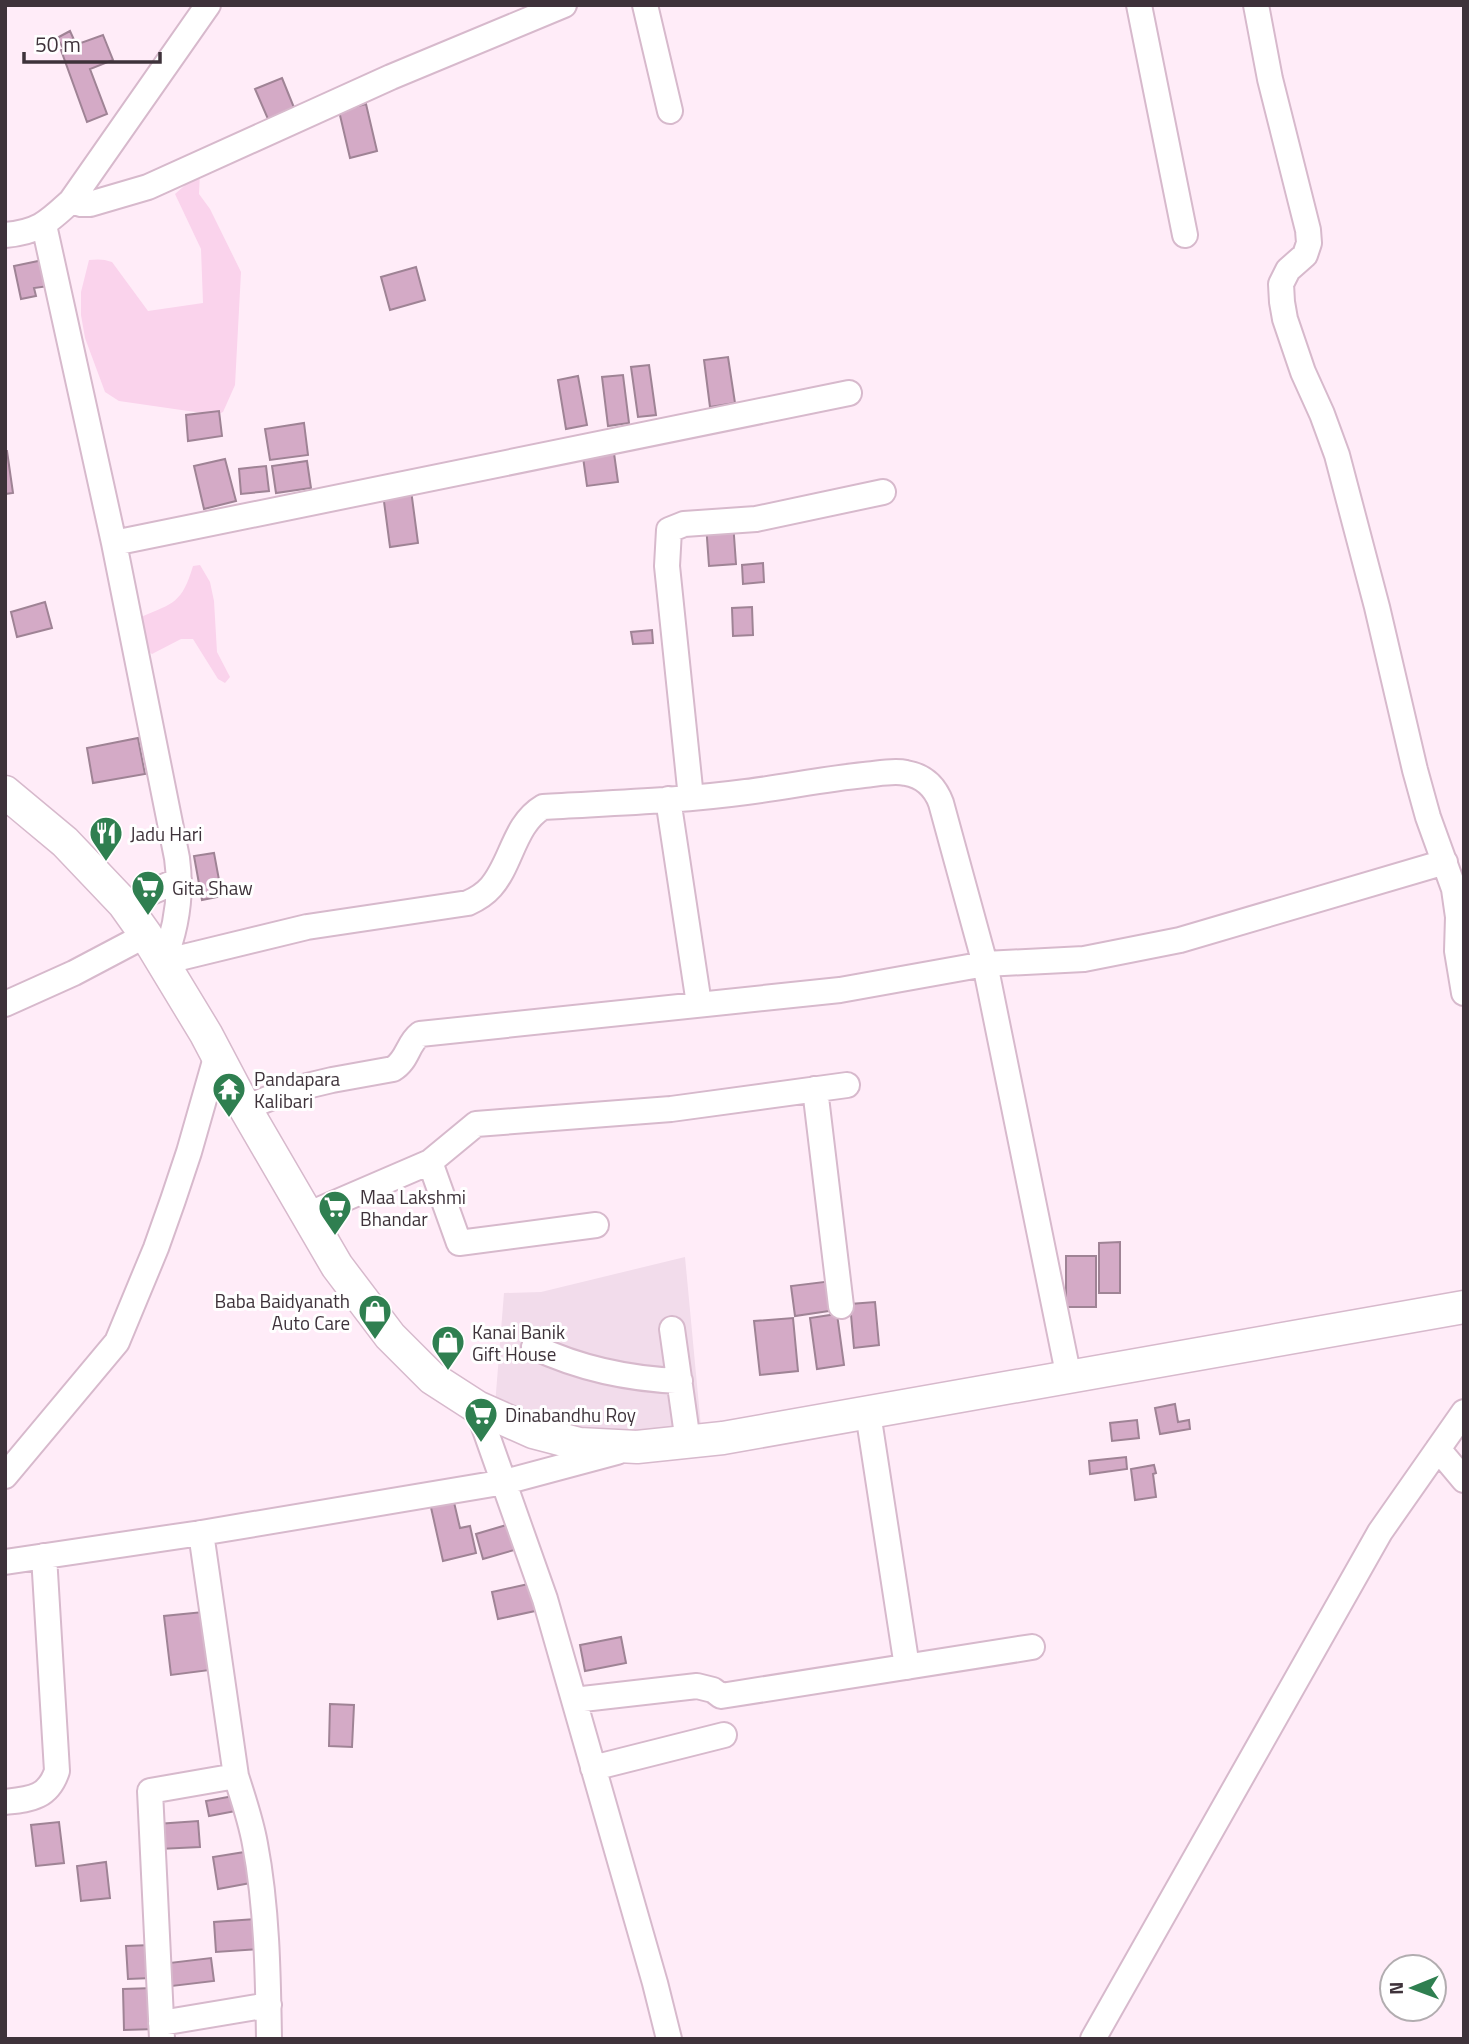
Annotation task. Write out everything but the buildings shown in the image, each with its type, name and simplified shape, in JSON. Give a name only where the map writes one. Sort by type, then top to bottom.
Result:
[{"type":"main road","points":[[5,792],[65,842],[124,904],[146,935],[337,1266],[390,1336],[432,1378],[477,1407],[533,1432],[579,1444],[637,1447],[723,1438],[1464,1307]]},
{"type":"street","points":[[5,235],[26,232],[44,225],[71,201],[208,5]]},
{"type":"street","points":[[71,201],[90,204],[148,187],[391,78],[564,5]]},
{"type":"street","points":[[645,5],[670,111]]},
{"type":"street","points":[[1139,5],[1185,235]]},
{"type":"street","points":[[1256,5],[1270,79],[1308,230],[1309,243],[1305,255],[1288,270],[1281,284],[1283,310],[1303,372],[1322,414],[1336,455],[1377,607],[1415,771],[1454,889],[1458,917],[1457,951],[1464,993]]},
{"type":"street","points":[[44,225],[114,543],[177,858],[178,909],[175,928],[163,962]]},
{"type":"street","points":[[114,543],[849,393]]},
{"type":"street","points":[[699,1004],[680,799],[667,566],[669,530],[684,524],[756,519],[883,492]]},
{"type":"street","points":[[163,962],[307,927],[468,903],[479,898],[491,887],[527,820],[542,807],[680,799],[890,772],[917,776],[932,787],[942,803],[985,964],[1069,1378]]},
{"type":"street","points":[[245,1108],[290,1090],[393,1069],[401,1065],[412,1040],[420,1034],[840,990],[985,964],[1084,959],[1180,940],[1445,863]]},
{"type":"street","points":[[124,904],[179,880]]},
{"type":"street","points":[[5,1004],[74,973],[146,935]]},
{"type":"street","points":[[5,1476],[117,1342],[173,1200],[217,1054]]},
{"type":"street","points":[[307,1215],[430,1162],[477,1124],[671,1109],[848,1085]]},
{"type":"street","points":[[815,1089],[841,1306]]},
{"type":"street","points":[[430,1162],[459,1242],[596,1225]]},
{"type":"street","points":[[673,1329],[688,1442]]},
{"type":"street","points":[[534,1347],[596,1370],[651,1380],[680,1381]]},
{"type":"street","points":[[477,1407],[545,1599],[669,2039]]},
{"type":"street","points":[[1093,2039],[1380,1532],[1464,1412]]},
{"type":"street","points":[[868,1413],[907,1667]]},
{"type":"street","points":[[5,1562],[201,1533],[505,1482],[637,1447]]},
{"type":"street","points":[[1438,1449],[1464,1480]]},
{"type":"street","points":[[201,1533],[236,1776],[259,1866],[269,2039]]},
{"type":"street","points":[[5,1802],[37,1796],[50,1786],[57,1771],[44,1556]]},
{"type":"street","points":[[574,1700],[696,1686],[713,1690],[721,1696],[1032,1647]]},
{"type":"street","points":[[593,1768],[724,1735]]},
{"type":"street","points":[[236,1776],[150,1791],[161,2031],[269,2005]]},
{"type":"shaded area","points":[[200,172],[199,194],[210,209],[241,272],[235,385],[223,412],[216,415],[119,401],[105,392],[85,338],[81,315],[81,292],[89,260],[112,262],[148,311],[203,303],[201,249],[175,194]]},
{"type":"shaded area","points":[[200,565],[210,582],[217,652],[230,677],[225,683],[218,679],[193,639],[181,639],[152,654],[142,646],[141,617],[175,600],[185,588],[193,566]]},
{"type":"shaded area","points":[[685,1257],[701,1427],[631,1432],[553,1426],[495,1405],[504,1293],[541,1292]]},
{"type":"place","name":"Jadu Hari","points":[[106,863]]},
{"type":"place","name":"Gita Shaw","points":[[148,917]]},
{"type":"place","name":"Pandapara Kalibari","points":[[229,1119]]},
{"type":"place","name":"Maa Lakshmi Bhandar","points":[[335,1237]]},
{"type":"place","name":"Baba Baidyanath Auto Care","points":[[375,1341]]},
{"type":"place","name":"Kanai Banik Gift House","points":[[448,1372]]},
{"type":"place","name":"Dinabandhu Roy","points":[[481,1444]]}]
